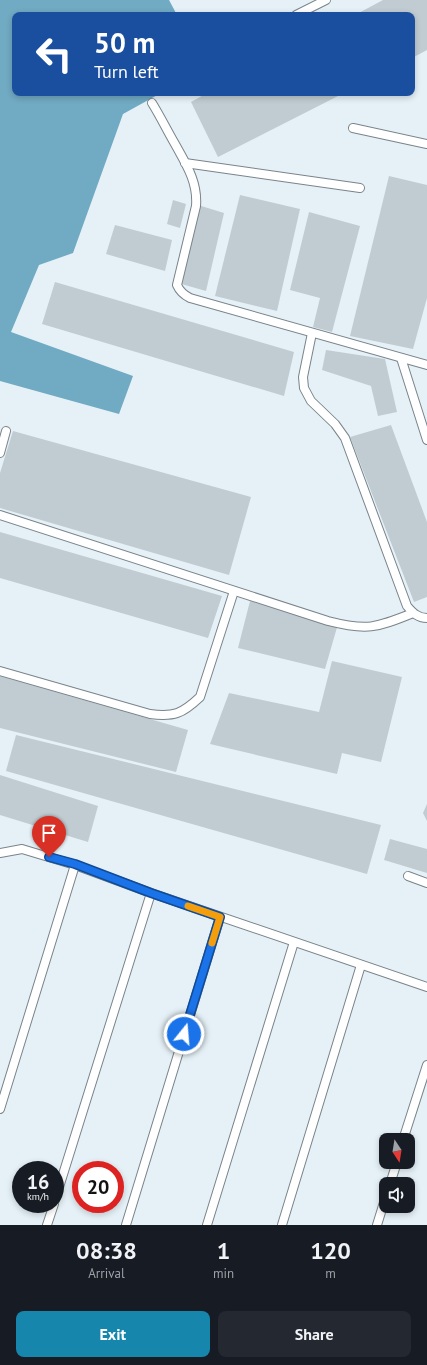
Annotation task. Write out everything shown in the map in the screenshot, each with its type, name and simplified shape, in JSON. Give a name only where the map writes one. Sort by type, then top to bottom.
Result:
[{"type":"lane","points":[[302,12],[326,0]]},
{"type":"lane","points":[[152,103],[190,171],[194,184],[196,206],[177,285],[184,295],[190,298],[427,365]]},
{"type":"lane","points":[[354,128],[427,144]]},
{"type":"lane","points":[[185,163],[360,188]]},
{"type":"lane","points":[[312,333],[303,378],[304,388],[311,401],[335,424],[345,438],[408,606],[413,613],[427,618]]},
{"type":"lane","points":[[401,358],[427,440]]},
{"type":"lane","points":[[0,453],[6,431]]},
{"type":"lane","points":[[0,515],[328,621],[349,626],[367,628],[385,624],[413,613]]},
{"type":"lane","points":[[0,671],[150,714],[164,716],[176,714],[188,708],[200,697],[234,591]]},
{"type":"lane","points":[[0,853],[22,849],[75,864],[151,893],[427,987]]},
{"type":"lane","points":[[0,1109],[75,864]]},
{"type":"lane","points":[[408,876],[427,883]]},
{"type":"lane","points":[[64,1171],[151,893]]},
{"type":"lane","points":[[126,1225],[220,917]]},
{"type":"lane","points":[[207,1225],[294,942]]},
{"type":"lane","points":[[282,1225],[362,965]]},
{"type":"lane","points":[[406,1133],[427,1065]]},
{"type":"lane","points":[[47,1225],[51,1213]]},
{"type":"lane","points":[[377,1225],[381,1213]]},
{"type":"water","points":[[0,0],[169,0],[175,12],[12,12],[12,96],[156,96],[123,114],[73,253],[39,265],[11,332],[133,376],[119,414],[0,381]]},
{"type":"building","points":[[383,0],[427,0],[427,50],[415,56],[415,12],[361,12]]},
{"type":"building","points":[[202,96],[338,96],[218,157],[191,102]]},
{"type":"building","points":[[389,176],[427,185],[427,298],[413,349],[350,336]]},
{"type":"building","points":[[240,195],[300,209],[277,311],[215,296]]},
{"type":"building","points":[[173,200],[186,204],[180,228],[167,224]]},
{"type":"building","points":[[198,205],[224,213],[206,291],[178,283]]},
{"type":"building","points":[[309,212],[360,226],[332,332],[313,327],[320,298],[290,290]]},
{"type":"building","points":[[115,225],[172,240],[165,271],[106,254]]},
{"type":"building","points":[[55,282],[294,352],[284,396],[42,324]]},
{"type":"building","points":[[326,350],[385,359],[397,412],[378,416],[371,386],[322,370]]},
{"type":"building","points":[[391,425],[427,522],[427,597],[414,602],[350,437]]},
{"type":"building","points":[[13,431],[251,497],[229,575],[0,508],[0,473]]},
{"type":"building","points":[[0,532],[222,596],[208,638],[0,578]]},
{"type":"building","points":[[250,601],[338,624],[325,669],[238,648]]},
{"type":"building","points":[[332,661],[402,677],[381,762],[342,753],[337,774],[210,744],[229,693],[319,712]]},
{"type":"building","points":[[0,676],[188,730],[176,772],[0,728]]},
{"type":"building","points":[[16,735],[381,825],[367,874],[6,771]]},
{"type":"building","points":[[0,775],[98,806],[88,842],[0,815]]},
{"type":"building","points":[[427,804],[427,821],[423,813]]},
{"type":"building","points":[[390,839],[427,849],[427,873],[384,860]]},
{"type":"slow traffic","points":[[188,906],[220,917],[212,943]]},
{"type":"route","points":[[49,857],[75,864],[220,917],[184,1034]]}]
